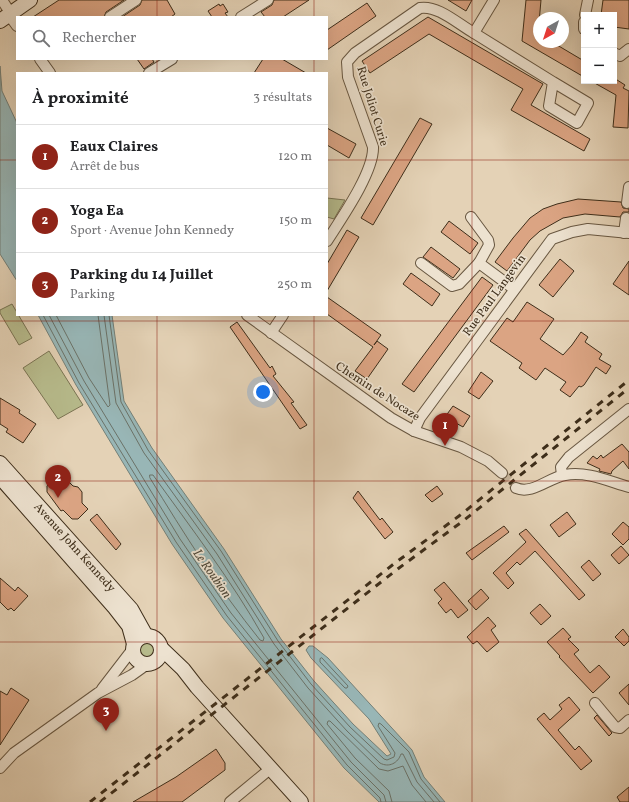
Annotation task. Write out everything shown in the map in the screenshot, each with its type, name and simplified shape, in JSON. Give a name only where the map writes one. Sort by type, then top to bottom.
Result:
[{"type":"main road","points":[[6,16],[30,0]]},
{"type":"main road","name":"Avenue John Kennedy","points":[[0,463],[131,610],[146,636]]},
{"type":"main road","name":"Avenue John Kennedy","points":[[0,478],[115,608],[129,626],[133,647]]},
{"type":"main road","points":[[197,687],[171,670],[136,660],[133,647],[140,638],[146,636],[154,638],[161,648],[183,669],[197,687],[301,802]]},
{"type":"main road","points":[[150,664],[159,658],[161,648]]},
{"type":"street","points":[[2,0],[6,16],[16,25]]},
{"type":"street","points":[[112,16],[136,0]]},
{"type":"street","points":[[243,16],[268,0]]},
{"type":"street","points":[[494,0],[474,33],[553,82]]},
{"type":"street","points":[[586,12],[588,0]]},
{"type":"street","name":"Rue Joliot Curie","points":[[328,239],[366,174],[374,156],[373,147],[348,77],[347,62],[359,50],[420,8],[428,7],[436,10],[474,33]]},
{"type":"street","points":[[617,54],[620,56],[629,49]]},
{"type":"street","points":[[42,60],[49,72]]},
{"type":"street","points":[[151,72],[170,60]]},
{"type":"street","points":[[627,203],[629,187]]},
{"type":"street","points":[[421,263],[452,286],[459,284],[478,263],[489,245],[488,240],[471,217]]},
{"type":"street","points":[[626,218],[627,233]]},
{"type":"street","name":"Rue Paul Langevin","points":[[414,431],[420,418],[552,239],[572,232],[588,229],[627,233]]},
{"type":"street","points":[[478,263],[514,289]]},
{"type":"street","name":"Chemin de Nocaze","points":[[248,316],[391,418],[414,431],[461,447],[488,461],[502,473]]},
{"type":"street","points":[[271,333],[282,316]]},
{"type":"street","points":[[562,475],[561,467],[569,457],[629,409]]},
{"type":"street","points":[[519,489],[530,490],[536,485],[562,475],[585,474],[629,487]]},
{"type":"street","points":[[98,693],[133,647]]},
{"type":"street","points":[[0,768],[14,753],[98,693],[150,664]]},
{"type":"street","points":[[595,703],[615,727],[620,728],[629,720]]},
{"type":"street","points":[[230,802],[243,798],[270,769]]},
{"type":"green space","points":[[328,198],[345,200],[334,219],[328,217]]},
{"type":"green space","points":[[12,304],[16,311],[16,316],[19,316],[32,338],[19,345],[0,313],[0,310]]},
{"type":"green space","points":[[49,351],[83,405],[58,419],[23,368]]},
{"type":"green space","points":[[147,642],[153,644],[155,650],[153,656],[147,658],[141,656],[139,650],[141,644]]},
{"type":"water","points":[[0,66],[2,91],[16,121],[16,279],[0,254]]},
{"type":"water","name":"Le Roubion","points":[[39,316],[112,316],[124,401],[152,448],[224,549],[281,639],[314,681],[353,724],[387,756],[391,754],[369,719],[311,658],[306,650],[309,646],[313,646],[328,658],[412,750],[424,777],[445,802],[379,802],[344,768],[223,618],[172,544],[76,385]]},
{"type":"building","points":[[59,0],[124,0],[106,12],[104,16],[35,16]]},
{"type":"building","points":[[142,0],[167,0],[175,14],[172,16],[124,16],[140,5]]},
{"type":"building","points":[[274,0],[309,0],[285,16],[264,16],[261,12],[272,5]]},
{"type":"building","points":[[448,0],[472,0],[466,11]]},
{"type":"building","points":[[526,0],[541,0],[540,12],[533,12],[533,47],[522,41]]},
{"type":"building","points":[[603,0],[629,0],[629,29],[617,27],[617,12],[601,12]]},
{"type":"building","points":[[367,3],[376,16],[328,49],[328,29]]},
{"type":"building","points":[[219,4],[220,6],[223,4],[228,12],[225,13],[227,16],[211,16],[208,11]]},
{"type":"building","points":[[428,17],[543,84],[531,105],[590,139],[584,151],[511,110],[523,89],[429,34],[370,73],[362,61]]},
{"type":"building","points":[[534,48],[562,48],[581,59],[581,75]]},
{"type":"building","points":[[138,60],[153,60],[154,62],[144,69]]},
{"type":"building","points":[[262,60],[284,60],[304,72],[255,72]]},
{"type":"building","points":[[617,80],[625,85],[623,88],[629,91],[628,128],[613,127],[616,95],[596,84],[617,84]]},
{"type":"building","points":[[420,118],[432,124],[373,225],[361,218]]},
{"type":"building","points":[[328,129],[356,144],[349,158],[328,146]]},
{"type":"building","points":[[578,199],[621,202],[623,208],[629,209],[629,212],[623,212],[620,217],[585,214],[563,218],[540,231],[530,240],[507,271],[495,262],[530,218],[543,209]]},
{"type":"building","points":[[449,221],[478,243],[470,254],[441,232]]},
{"type":"building","points":[[347,230],[359,237],[328,289],[328,262]]},
{"type":"building","points":[[431,247],[460,269],[453,278],[423,257]]},
{"type":"building","points":[[560,259],[574,271],[553,297],[539,285]]},
{"type":"building","points":[[629,261],[629,295],[613,284]]},
{"type":"building","points":[[411,273],[440,294],[432,306],[403,284]]},
{"type":"building","points":[[482,277],[493,285],[414,392],[402,384]]},
{"type":"building","points":[[328,298],[381,335],[374,345],[377,341],[388,349],[367,379],[355,371],[373,347],[328,315]]},
{"type":"building","points":[[527,302],[554,319],[540,339],[563,355],[581,332],[588,337],[585,342],[602,354],[599,359],[611,366],[606,374],[596,367],[584,385],[581,387],[579,386],[570,397],[560,390],[566,382],[545,368],[536,380],[519,368],[522,363],[490,341],[507,318],[513,322]]},
{"type":"building","points":[[237,322],[270,368],[272,366],[276,374],[273,376],[294,402],[291,403],[307,425],[300,429],[230,327]]},
{"type":"building","points":[[481,372],[493,381],[479,399],[468,392]]},
{"type":"building","points":[[0,398],[20,410],[19,413],[36,424],[23,443],[6,432],[8,429],[0,424]]},
{"type":"building","points":[[453,406],[470,416],[463,427],[445,417]]},
{"type":"building","points":[[622,444],[629,452],[629,469],[623,461],[612,471],[611,474],[599,471],[600,469],[587,463],[593,456],[597,459],[601,455],[603,458]]},
{"type":"building","points":[[59,472],[73,486],[78,487],[82,492],[82,503],[88,509],[78,519],[72,519],[63,510],[61,511],[47,492],[47,486]]},
{"type":"building","points":[[437,486],[443,494],[432,502],[425,495]]},
{"type":"building","points":[[358,491],[380,520],[382,518],[393,532],[385,539],[353,498]]},
{"type":"building","points":[[567,512],[576,524],[559,537],[550,525]]},
{"type":"building","points":[[97,514],[121,544],[116,550],[90,520]]},
{"type":"building","points":[[623,522],[629,527],[629,539],[623,545],[612,534]]},
{"type":"building","points":[[504,526],[509,532],[472,560],[466,553]]},
{"type":"building","points":[[526,529],[585,595],[579,600],[535,551],[520,565],[517,562],[506,573],[514,583],[508,589],[493,573],[526,542],[519,534]]},
{"type":"building","points":[[621,546],[629,555],[619,564],[611,555]]},
{"type":"building","points":[[589,560],[601,574],[593,581],[581,567]]},
{"type":"building","points":[[0,578],[15,591],[18,587],[28,596],[14,611],[11,608],[8,610],[0,602]]},
{"type":"building","points":[[444,582],[468,610],[458,618],[451,609],[446,613],[438,603],[442,599],[434,590]]},
{"type":"building","points":[[481,589],[489,598],[476,610],[468,601]]},
{"type":"building","points":[[540,604],[551,616],[541,625],[530,613]]},
{"type":"building","points":[[488,617],[496,626],[491,630],[499,642],[487,652],[477,641],[473,644],[467,637]]},
{"type":"building","points":[[563,628],[571,637],[568,639],[579,650],[574,654],[590,673],[599,665],[610,677],[593,693],[547,642]]},
{"type":"building","points":[[623,629],[629,637],[629,641],[624,646],[615,637]]},
{"type":"building","points":[[629,684],[629,705],[619,693]]},
{"type":"building","points":[[11,688],[29,700],[0,745],[0,691],[7,695]]},
{"type":"building","points":[[569,697],[580,710],[558,730],[575,750],[579,746],[592,761],[581,770],[537,719],[544,713],[550,720],[562,709],[559,705]]},
{"type":"building","points":[[597,715],[612,733],[609,736],[594,718]]},
{"type":"building","points":[[216,749],[225,763],[225,770],[182,802],[133,802],[176,777]]},
{"type":"building","points":[[629,787],[629,802],[620,802],[617,797]]},
{"type":"tunnel","points":[[502,473],[516,488]]},
{"type":"railway","points":[[90,802],[395,563],[459,516],[629,380]]},
{"type":"railway","points":[[100,802],[399,568],[463,521],[629,388]]},
{"type":"place","name":"Eaux Claires","points":[[445,446]]},
{"type":"place","name":"Yoga Ea","points":[[58,498]]},
{"type":"place","name":"Parking du 14 Juillet","points":[[106,731]]}]
